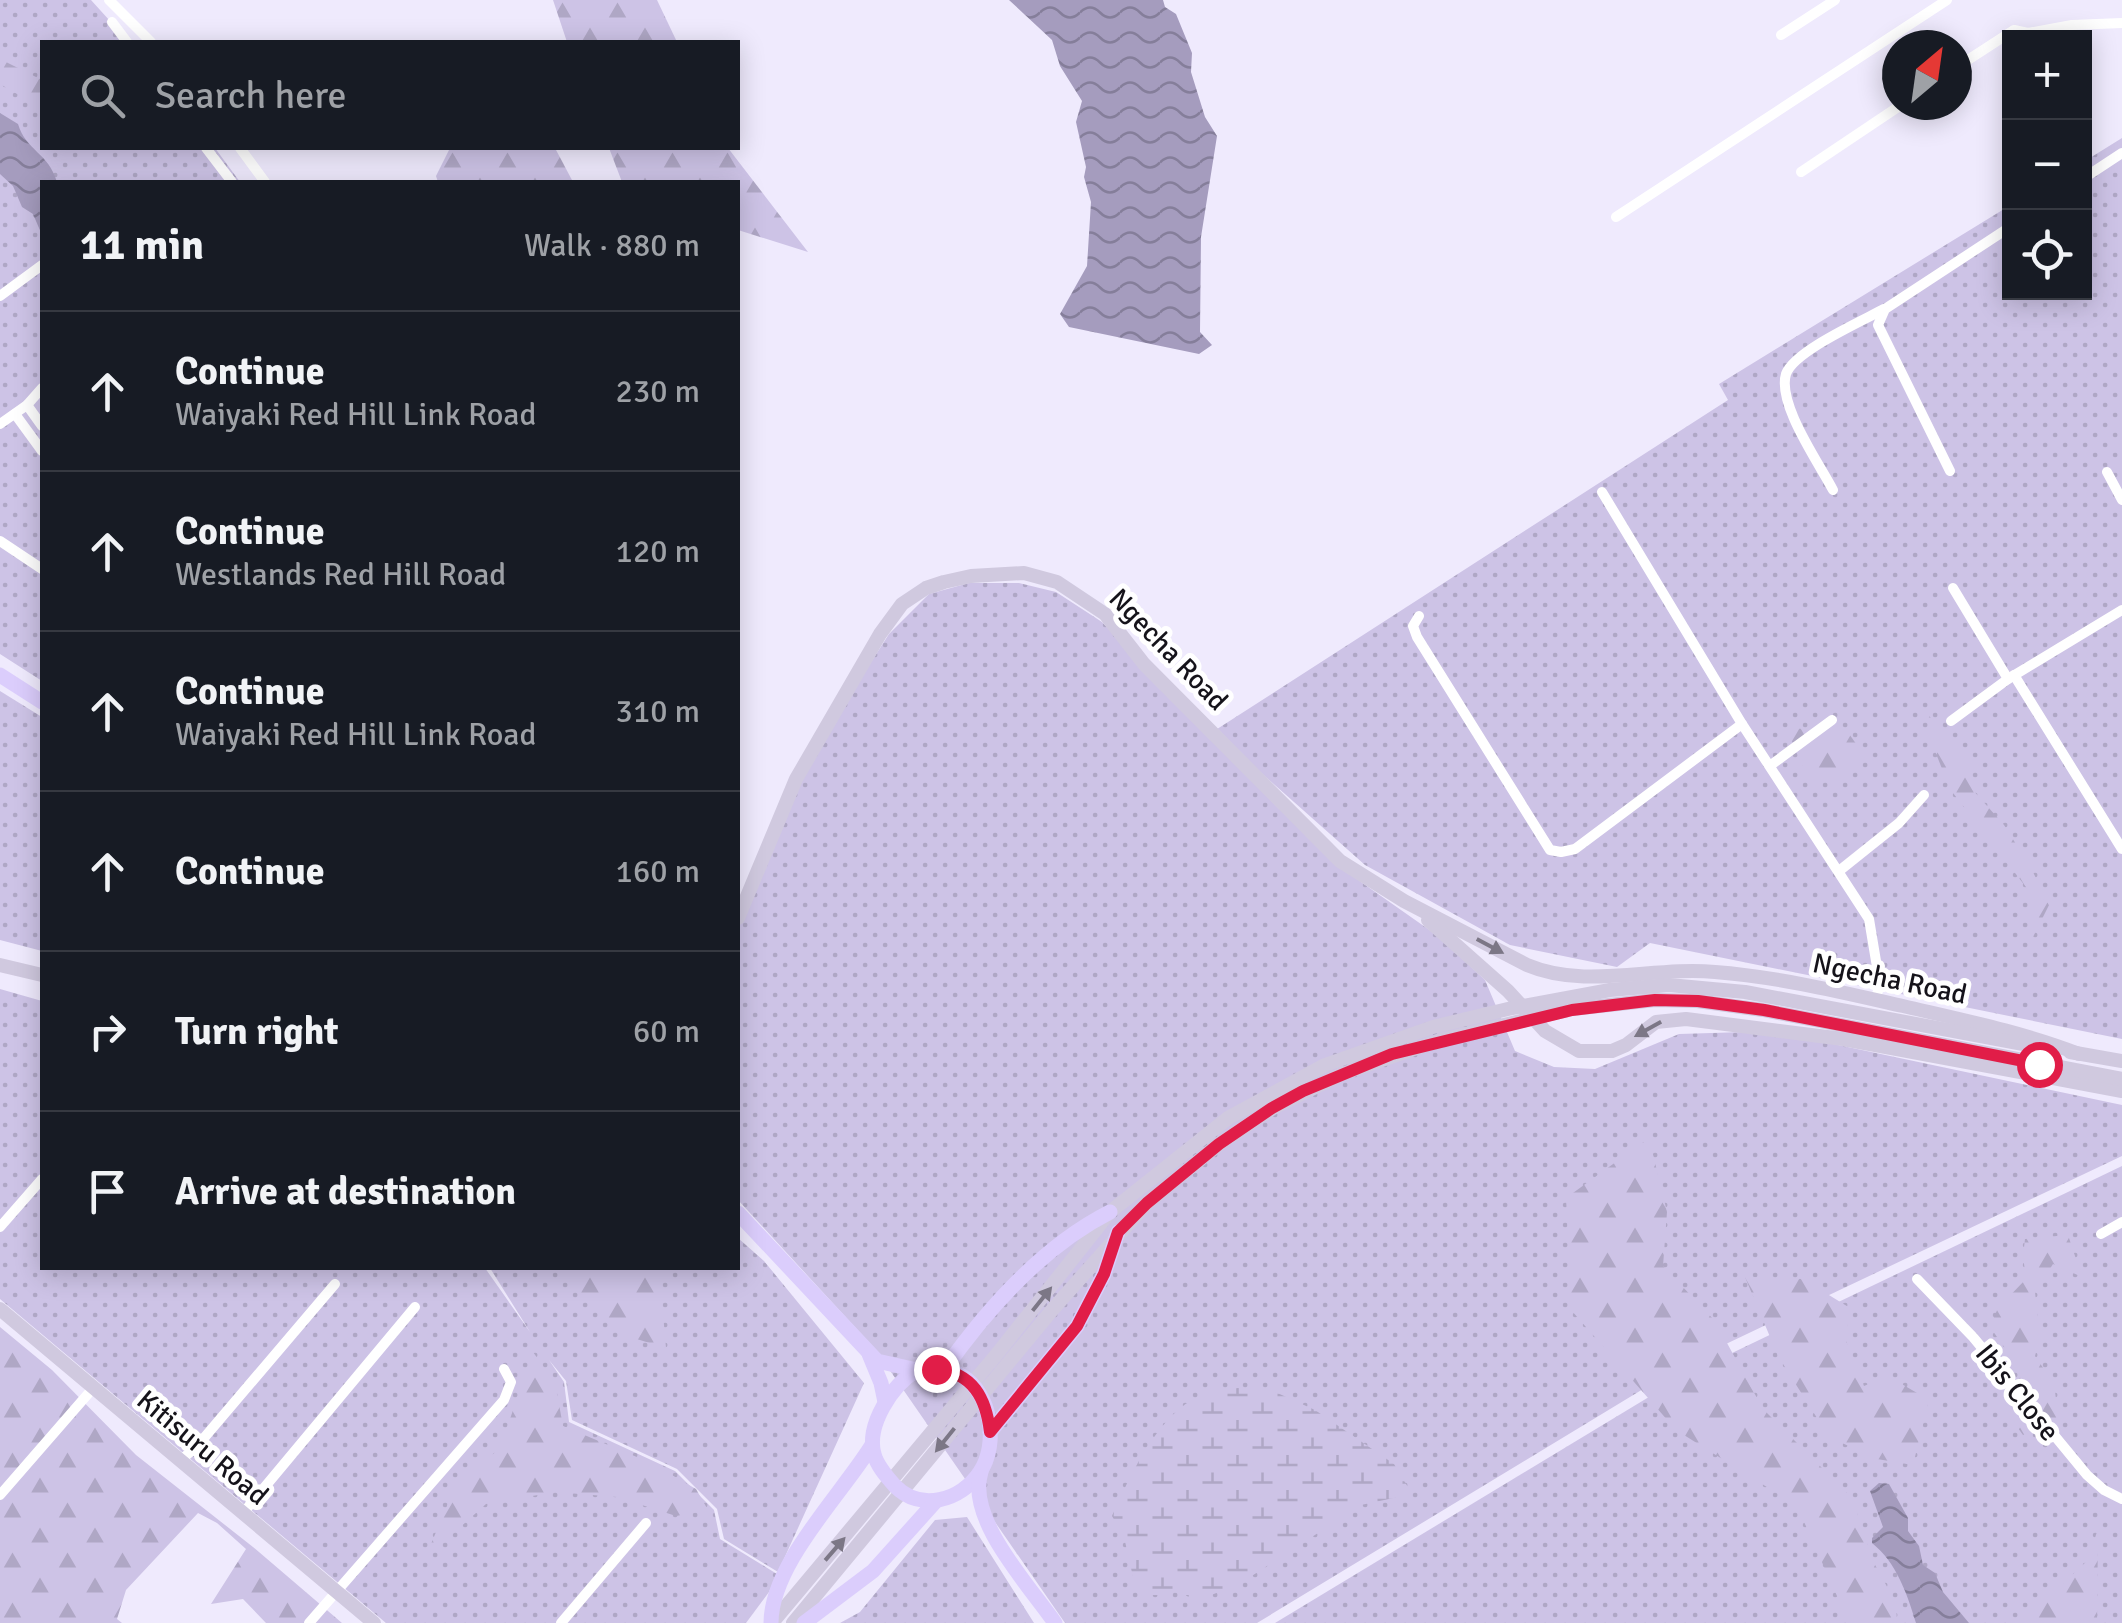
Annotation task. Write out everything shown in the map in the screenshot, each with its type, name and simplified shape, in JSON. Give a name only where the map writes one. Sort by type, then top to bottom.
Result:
[{"type":"main road","name":"Ngecha Road","points":[[740,913],[796,779],[895,614],[926,588],[960,578],[1024,573],[1057,582],[1104,614],[1144,664],[1320,843],[1360,876],[1526,965],[1542,972],[1572,976],[1674,971],[1770,978],[2012,1031],[2080,1054]]},
{"type":"main road","points":[[0,675],[40,701]]},
{"type":"main road","name":"Ngecha Road","points":[[1404,901],[1459,944],[1556,1040],[1588,1052],[1605,1052],[1626,1045],[1656,1022],[1686,1018],[2038,1069],[2122,1091]]},
{"type":"main road","points":[[0,965],[40,975]]},
{"type":"main road","points":[[1508,991],[1526,965]]},
{"type":"main road","points":[[949,1371],[1014,1286],[1076,1232],[1110,1212],[1188,1147],[1273,1091],[1366,1050],[1512,1008],[1644,986],[2038,1069],[2122,1079]]},
{"type":"main road","points":[[793,1623],[1118,1232],[1179,1174],[1272,1108],[1303,1091],[1392,1054],[1554,1014],[1628,1001],[1745,992],[2122,1061]]},
{"type":"main road","points":[[771,1623],[997,1354],[1110,1212]]},
{"type":"main road","points":[[740,1215],[869,1354],[888,1365],[949,1371],[975,1386],[990,1432],[978,1495],[984,1518]]},
{"type":"main road","points":[[990,1432],[1077,1326],[1104,1274],[1118,1232]]},
{"type":"main road","name":"Kitisuru Road","points":[[0,1309],[374,1623]]},
{"type":"main road","points":[[869,1354],[885,1402]]},
{"type":"main road","points":[[771,1623],[775,1596],[806,1536],[872,1445],[892,1390],[916,1370]]},
{"type":"main road","points":[[872,1445],[882,1470],[905,1496],[922,1502],[941,1499],[966,1486],[981,1472]]},
{"type":"main road","points":[[941,1499],[972,1508],[984,1518],[1054,1623]]},
{"type":"main road","points":[[804,1623],[873,1572],[941,1499]]},
{"type":"street","points":[[109,0],[148,40]]},
{"type":"street","points":[[1781,35],[1835,0]]},
{"type":"street","points":[[1616,217],[1948,0]]},
{"type":"street","points":[[112,22],[126,40]]},
{"type":"street","points":[[1972,58],[2014,30],[2028,33],[2072,25],[2122,23]]},
{"type":"street","points":[[1801,172],[1882,118]]},
{"type":"street","points":[[208,150],[230,180]]},
{"type":"street","points":[[241,150],[264,180]]},
{"type":"street","points":[[2092,173],[2122,153]]},
{"type":"street","points":[[1833,490],[1790,409],[1786,372],[1826,340],[1885,308],[2002,232]]},
{"type":"street","points":[[0,296],[40,266]]},
{"type":"street","points":[[1885,308],[1878,325],[1950,471]]},
{"type":"street","points":[[0,424],[27,406],[40,390]]},
{"type":"street","points":[[27,406],[40,423]]},
{"type":"street","points":[[15,414],[40,448]]},
{"type":"street","points":[[2107,472],[2122,500]]},
{"type":"street","points":[[1602,492],[1742,724],[1872,928],[1880,985],[1875,1000]]},
{"type":"street","points":[[0,542],[40,568]]},
{"type":"street","points":[[1953,588],[2122,848]]},
{"type":"street","points":[[1951,721],[2011,677],[2122,610]]},
{"type":"street","points":[[1420,616],[1413,626],[1417,637],[1550,850],[1575,849],[1742,724]]},
{"type":"street","points":[[1771,766],[1832,720]]},
{"type":"street","points":[[1839,872],[1899,824],[1924,795]]},
{"type":"street","points":[[0,1227],[40,1181]]},
{"type":"street","points":[[2100,1234],[2122,1222]]},
{"type":"street","name":"Ibis Close","points":[[1917,1280],[1973,1336],[2087,1475],[2122,1499]]},
{"type":"street","points":[[180,1461],[198,1445],[335,1284]]},
{"type":"street","points":[[243,1514],[416,1307]]},
{"type":"street","points":[[308,1623],[504,1400],[511,1382],[504,1369]]},
{"type":"street","points":[[0,1495],[94,1387]]},
{"type":"street","points":[[561,1623],[646,1524]]},
{"type":"green space","points":[[0,0],[91,0],[127,40],[40,40],[40,150],[216,150],[239,180],[40,180],[40,680],[0,654]]},
{"type":"green space","points":[[553,0],[657,0],[676,40],[566,40]]},
{"type":"green space","points":[[0,59],[40,79],[40,111],[36,105],[0,84]]},
{"type":"green space","points":[[2122,138],[2122,1039],[1650,943],[1617,967],[1510,945],[1365,865],[1214,731],[1728,400],[1719,384],[2002,210],[2002,300],[2092,300],[2092,157]]},
{"type":"green space","points":[[449,150],[556,150],[572,180],[437,180]]},
{"type":"green space","points":[[610,150],[730,150],[808,252],[740,231],[740,180],[621,180]]},
{"type":"green space","points":[[969,583],[1019,583],[1056,592],[1102,622],[1334,863],[1438,936],[1485,980],[1515,1051],[1554,1067],[1595,1069],[1679,1034],[1744,1032],[1810,1039],[2122,1105],[2122,1156],[1686,1363],[1257,1623],[1065,1623],[875,1349],[740,1202],[740,924],[797,778],[889,634],[929,594]]},
{"type":"green space","points":[[0,691],[40,716],[40,950],[0,940]]},
{"type":"green space","points":[[1928,715],[1967,754],[1972,789],[2004,825],[2049,905],[2029,945],[2029,891],[1950,789],[1935,751]]},
{"type":"green space","points":[[1786,728],[1847,731],[1864,755],[1831,783],[1808,778]]},
{"type":"green space","points":[[0,989],[40,1000],[40,1270],[486,1270],[530,1332],[491,1270],[740,1270],[740,1240],[764,1261],[864,1383],[778,1572],[724,1539],[717,1509],[677,1469],[572,1420],[566,1381],[549,1360],[564,1382],[569,1422],[675,1471],[714,1510],[720,1539],[777,1574],[769,1592],[746,1623],[386,1623],[0,1299]]},
{"type":"green space","points":[[1649,1138],[1667,1212],[1663,1266],[1715,1321],[1763,1409],[1852,1498],[1874,1563],[1896,1603],[1897,1623],[1849,1623],[1797,1506],[1676,1430],[1572,1311],[1566,1198]]},
{"type":"green space","points":[[2122,1166],[2122,1623],[1275,1623],[1682,1377]]},
{"type":"green space","points":[[2068,1235],[2082,1277],[2053,1264],[2035,1292],[2040,1338],[2035,1356],[2054,1384],[2059,1422],[2023,1435],[1997,1399],[2022,1372],[1990,1327],[1998,1308],[2026,1279],[2025,1239]]},
{"type":"green space","points":[[555,1270],[659,1270],[666,1348],[617,1333]]},
{"type":"green space","points":[[1745,1277],[1803,1279],[1850,1308],[1846,1340],[1864,1386],[1888,1376],[1929,1400],[1913,1465],[1877,1459],[1829,1437],[1778,1356]]},
{"type":"green space","points":[[0,1327],[52,1370],[136,1455],[342,1623],[266,1623],[243,1599],[211,1604],[246,1549],[217,1523],[198,1513],[126,1590],[117,1619],[122,1623],[0,1623]]},
{"type":"green space","points":[[533,1352],[555,1383],[563,1426],[651,1463],[696,1489],[708,1510],[676,1516],[617,1497],[555,1492],[486,1504],[446,1540],[431,1544],[455,1487],[500,1448]]},
{"type":"green space","points":[[1238,1388],[1273,1391],[1315,1410],[1394,1464],[1412,1494],[1361,1505],[1241,1583],[1199,1600],[1168,1590],[1150,1595],[1133,1577],[1124,1537],[1112,1516],[1126,1485],[1166,1422],[1197,1397]]},
{"type":"green space","points":[[967,1517],[1034,1623],[840,1623],[860,1612],[935,1520]]},
{"type":"green space","points":[[2098,1529],[2097,1623],[2020,1623],[2087,1561]]},
{"type":"water","points":[[1009,0],[1163,0],[1165,7],[1176,14],[1192,53],[1191,72],[1205,117],[1217,136],[1201,237],[1200,332],[1212,345],[1199,354],[1069,327],[1060,314],[1087,266],[1091,202],[1076,122],[1082,101],[1060,66],[1052,40]]},
{"type":"water","points":[[0,113],[18,124],[56,180],[40,180],[40,230],[33,214],[22,207],[13,186],[0,174]]},
{"type":"water","points":[[1879,1483],[1889,1484],[1908,1518],[1908,1531],[1919,1546],[1923,1565],[1935,1573],[1943,1592],[1969,1623],[1916,1623],[1895,1569],[1872,1543],[1883,1527],[1870,1491]]},
{"type":"route","points":[[936,1369],[959,1374],[975,1386],[983,1400],[990,1432],[1077,1326],[1104,1274],[1118,1232],[1179,1174],[1272,1108],[1303,1091],[1392,1054],[1440,1040],[1600,1004],[1698,1001],[1764,1010],[2039,1064]]}]
